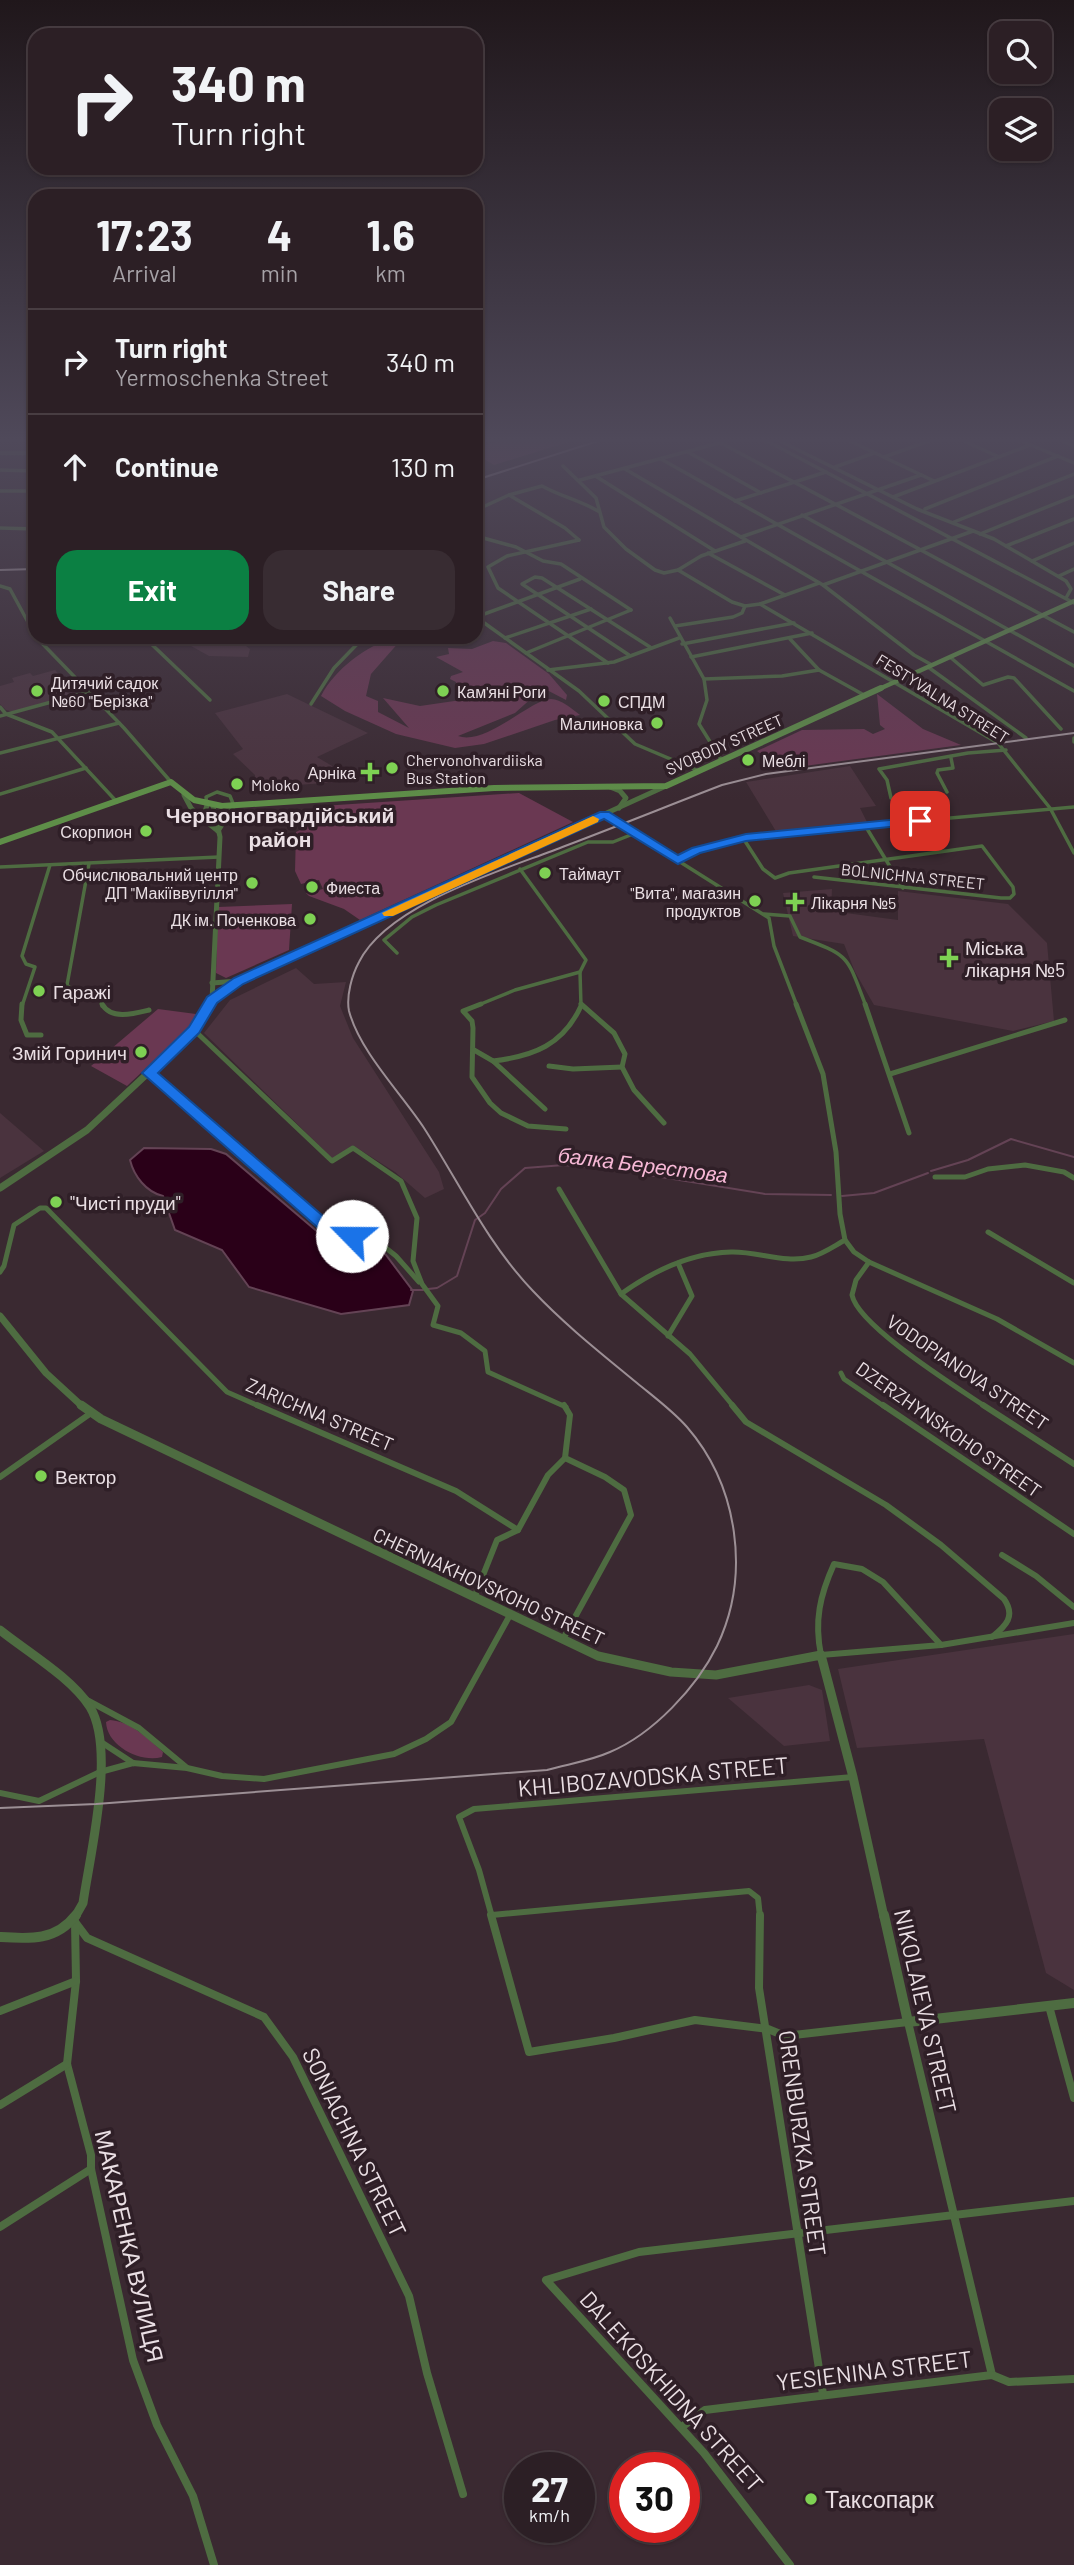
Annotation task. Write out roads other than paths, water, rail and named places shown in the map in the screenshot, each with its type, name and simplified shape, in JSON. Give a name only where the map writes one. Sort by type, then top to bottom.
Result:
[{"type":"main road","name":"SVOBODY STREET","points":[[210,806],[504,787],[666,786],[1073,602]]},
{"type":"main road","points":[[0,842],[171,782],[184,795],[210,806]]},
{"type":"street","points":[[497,561],[488,567],[489,575],[498,588],[608,663]]},
{"type":"street","points":[[526,653],[631,610],[580,579],[561,564],[540,561]]},
{"type":"street","points":[[643,561],[660,572],[678,570],[732,602],[745,606],[760,604],[893,561]]},
{"type":"street","points":[[678,570],[691,561]]},
{"type":"street","points":[[722,561],[785,595]]},
{"type":"street","points":[[781,561],[821,584],[1026,738]]},
{"type":"street","points":[[839,561],[1074,691]]},
{"type":"street","points":[[882,561],[1074,666]]},
{"type":"street","points":[[938,561],[1074,632]]},
{"type":"street","points":[[995,561],[1073,602]]},
{"type":"street","points":[[1032,561],[1070,585],[1066,598]]},
{"type":"street","points":[[1059,576],[1074,569]]},
{"type":"street","points":[[629,655],[522,584],[538,576],[650,647]]},
{"type":"street","points":[[483,614],[580,579]]},
{"type":"street","points":[[0,586],[7,586],[28,619]]},
{"type":"street","name":"FESTYVALNA STREET","points":[[760,604],[1006,750],[1050,808],[1074,853]]},
{"type":"street","points":[[675,626],[733,617],[742,613],[745,606]]},
{"type":"street","points":[[505,638],[591,609]]},
{"type":"street","points":[[670,618],[682,644],[704,679],[707,700],[699,724],[722,761]]},
{"type":"street","points":[[483,622],[579,691],[635,744],[699,771]]},
{"type":"street","points":[[682,644],[794,623]]},
{"type":"street","points":[[691,657],[812,633]]},
{"type":"street","points":[[548,670],[608,663],[679,638]]},
{"type":"street","points":[[790,639],[819,670],[864,695]]},
{"type":"street","points":[[43,644],[171,782]]},
{"type":"street","points":[[151,644],[210,700]]},
{"type":"street","points":[[311,704],[340,659],[356,644]]},
{"type":"street","points":[[950,657],[983,685],[1008,677],[1014,678],[1061,729]]},
{"type":"street","points":[[704,679],[782,677],[819,670]]},
{"type":"street","points":[[3,715],[88,692]]},
{"type":"street","points":[[0,707],[3,715]]},
{"type":"street","points":[[3,715],[44,728],[58,738],[117,802]]},
{"type":"street","points":[[0,753],[119,723]]},
{"type":"street","points":[[891,798],[887,780],[879,769],[1006,750]]},
{"type":"street","points":[[947,793],[937,771],[953,768],[951,758]]},
{"type":"street","points":[[0,794],[86,768]]},
{"type":"street","points":[[0,1188],[88,1130],[194,1030],[212,1000],[238,981],[666,786]]},
{"type":"street","points":[[610,787],[620,791],[626,798],[619,808]]},
{"type":"street","points":[[212,1000],[219,857],[218,831],[206,797],[217,792],[230,796],[234,806],[228,813],[225,825],[218,831]]},
{"type":"street","points":[[184,795],[191,808],[218,831]]},
{"type":"street","points":[[202,819],[210,806]]},
{"type":"street","points":[[678,860],[696,850],[743,838],[1000,811],[1074,807]]},
{"type":"street","points":[[604,814],[769,918],[774,946],[822,1074],[836,1152],[840,1214],[845,1240],[854,1252],[869,1262],[997,1318],[1074,1363]]},
{"type":"street","points":[[866,827],[888,859],[903,888]]},
{"type":"street","points":[[397,953],[384,940],[412,917],[589,842],[613,842],[633,834]]},
{"type":"street","points":[[743,838],[764,869],[775,878],[789,873],[888,859]]},
{"type":"street","points":[[1066,841],[1074,840]]},
{"type":"street","name":"BOLNICHNA STREET","points":[[814,877],[1010,898],[1014,894],[1013,887],[982,846],[888,859]]},
{"type":"street","points":[[0,867],[219,857]]},
{"type":"street","points":[[89,864],[67,985],[69,990],[101,993],[102,1007],[107,1012],[130,1014],[149,1010]]},
{"type":"street","points":[[41,1035],[27,1035],[21,1027],[19,1017],[35,967],[26,964],[22,956],[50,865]]},
{"type":"street","points":[[493,1061],[513,1058],[553,1043],[570,1029],[581,1006],[580,972],[586,960],[520,869]]},
{"type":"street","points":[[764,914],[790,916],[800,937],[838,951],[848,960],[909,1133]]},
{"type":"street","points":[[545,1109],[493,1061],[474,1050],[471,1045],[472,1021],[463,1011],[515,990],[580,972]]},
{"type":"street","points":[[212,983],[238,981]]},
{"type":"street","points":[[581,1006],[614,1033],[625,1054],[622,1067],[634,1090],[664,1123]]},
{"type":"street","points":[[890,1074],[1065,1020]]},
{"type":"street","points":[[194,1030],[332,1161],[353,1148],[401,1181],[417,1218],[413,1261],[422,1284]]},
{"type":"street","points":[[474,1050],[472,1077],[479,1091],[501,1113],[528,1126],[566,1129]]},
{"type":"street","points":[[550,1066],[573,1069],[622,1067]]},
{"type":"street","points":[[149,1073],[330,1230],[344,1235],[368,1236],[383,1244],[422,1284],[438,1306],[433,1325],[461,1333],[485,1351],[488,1373],[566,1406],[570,1415],[565,1458],[548,1475],[518,1530],[497,1540],[474,1598]]},
{"type":"street","points":[[935,1177],[965,1177],[988,1169],[1025,1165],[1064,1172],[1074,1178]]},
{"type":"street","points":[[559,1189],[621,1294],[690,1354],[746,1422],[886,1505],[941,1545],[1004,1599],[1011,1607],[1012,1615],[1009,1622],[992,1637]]},
{"type":"street","name":"ZARICHNA STREET","points":[[0,1272],[4,1266],[14,1225],[43,1207],[227,1392],[456,1490],[518,1530]]},
{"type":"street","points":[[988,1232],[1074,1283]]},
{"type":"street","points":[[621,1294],[643,1277],[678,1263],[725,1252],[744,1251],[792,1259],[813,1257],[845,1240]]},
{"type":"street","name":"VODOPIANOVA STREET","points":[[869,1262],[853,1286],[853,1300],[868,1323],[1074,1464]]},
{"type":"street","points":[[668,1336],[692,1296],[678,1263]]},
{"type":"street","name":"CHERNIAKHOVSKOHO STREET","points":[[0,1316],[60,1390],[91,1413],[598,1656],[666,1672],[716,1675],[821,1656],[941,1645],[1074,1623]]},
{"type":"street","name":"DZERZHYNSKOHO STREET","points":[[841,1373],[844,1379],[1074,1534]]},
{"type":"street","points":[[0,1477],[91,1413]]},
{"type":"street","points":[[563,1639],[631,1515],[624,1490],[605,1477],[565,1458]]},
{"type":"street","points":[[1003,1555],[1036,1576],[1074,1607]]},
{"type":"street","points":[[821,1656],[816,1632],[819,1596],[834,1564],[862,1569],[888,1587],[941,1645]]},
{"type":"street","points":[[0,1793],[39,1801],[100,1772],[133,1763],[187,1768],[222,1776],[264,1779],[394,1754],[426,1740],[451,1722],[510,1615]]},
{"type":"street","points":[[0,1630],[82,1698],[118,1713],[164,1745],[187,1768]]},
{"type":"street","name":"NIKOLAIEVA STREET","points":[[821,1656],[853,1777],[992,2375]]},
{"type":"street","points":[[0,1937],[41,1940],[75,1922],[83,1903],[100,1772],[101,1742],[95,1718],[82,1698]]},
{"type":"street","points":[[101,1742],[133,1763]]},
{"type":"street","name":"KHLIBOZAVODSKA STREET","points":[[492,1915],[459,1817],[474,1809],[853,1777]]},
{"type":"street","points":[[758,1898],[749,1892],[492,1915],[529,2052],[614,2038],[695,2020],[768,2029],[785,2036],[1074,2003]]},
{"type":"street","name":"ORENBURZKA STREET","points":[[758,1898],[761,1911],[756,1941],[758,1979],[768,2029],[795,2234],[823,2394]]},
{"type":"street","name":"МАКАРЕНКА ВУЛИЦЯ","points":[[75,1922],[76,1981],[67,2064],[91,2155],[91,2169],[133,2360],[157,2424],[193,2496],[214,2565]]},
{"type":"street","name":"SONIACHNA STREET","points":[[75,1922],[87,1938],[264,2017],[293,2057],[409,2296],[427,2373],[463,2494]]},
{"type":"street","points":[[0,2011],[76,1981]]},
{"type":"street","points":[[1049,2006],[1074,2098]]},
{"type":"street","points":[[0,2105],[67,2064]]},
{"type":"street","points":[[0,2227],[91,2169]]},
{"type":"street","points":[[795,2234],[1074,2201]]},
{"type":"street","name":"DALEKOSKHIDNA STREET","points":[[790,2565],[752,2509],[684,2426],[546,2280],[639,2252],[795,2234]]},
{"type":"street","name":"YESIENINA STREET","points":[[684,2426],[705,2410],[823,2394],[992,2375],[1009,2382],[1074,2379]]},
{"type":"waterway","name":"балка Берестова","points":[[931,1171],[968,1160],[1011,1139],[1074,1157]]},
{"type":"waterway","name":"балка Берестова","points":[[428,1289],[437,1288],[457,1276],[475,1220],[485,1213],[501,1189],[525,1168],[564,1165],[624,1171],[765,1194],[831,1195]]},
{"type":"waterway","name":"балка Берестова","points":[[842,1196],[874,1193],[928,1173]]},
{"type":"waterway","name":"балка Берестова","points":[[411,1290],[423,1290]]},
{"type":"railway","points":[[0,570],[28,569]]},
{"type":"railway","points":[[0,1808],[96,1804],[547,1770],[610,1752],[642,1734],[672,1708],[698,1677],[717,1646],[728,1619],[734,1590],[734,1532],[718,1476],[704,1450],[682,1421],[558,1316],[502,1253],[424,1128],[362,1042],[348,1005],[356,967],[374,941],[395,922],[451,890],[722,785],[766,774],[1074,733]]},
{"type":"place","name":"Дитячий садок №60 \"Берізка\"","points":[[37,691]]},
{"type":"place","name":"Кам'яні Роги","points":[[443,691]]},
{"type":"place","name":"СПДМ","points":[[604,701]]},
{"type":"place","name":"Малиновка","points":[[657,723]]},
{"type":"place","name":"Меблі","points":[[748,760]]},
{"type":"place","name":"Chervonohvardiiska Bus Station","points":[[392,768]]},
{"type":"place","name":"Арніка","points":[[370,772]]},
{"type":"place","name":"Moloko","points":[[237,784]]},
{"type":"place","name":"Скорпион","points":[[146,831]]},
{"type":"place","name":"Таймаут","points":[[545,873]]},
{"type":"place","name":"Обчислювальний центр ДП \"Макіїввугілля\"","points":[[252,883]]},
{"type":"place","name":"Фиеста","points":[[312,887]]},
{"type":"place","name":"\"Вита\", магазин продуктов","points":[[755,901]]},
{"type":"place","name":"Лікарня №5","points":[[795,902]]},
{"type":"place","name":"ДК ім. Поченкова","points":[[310,919]]},
{"type":"place","name":"Міська лікарня №5","points":[[949,958]]},
{"type":"place","name":"Гаражі","points":[[39,991]]},
{"type":"place","name":"Змій Горинич","points":[[141,1052]]},
{"type":"place","name":"\"Чисті пруди\"","points":[[56,1202]]},
{"type":"place","name":"Вектор","points":[[41,1476]]},
{"type":"place","name":"Таксопарк","points":[[811,2499]]},
{"type":"district","name":"Червоногвардійський район","points":[[280,826]]}]
